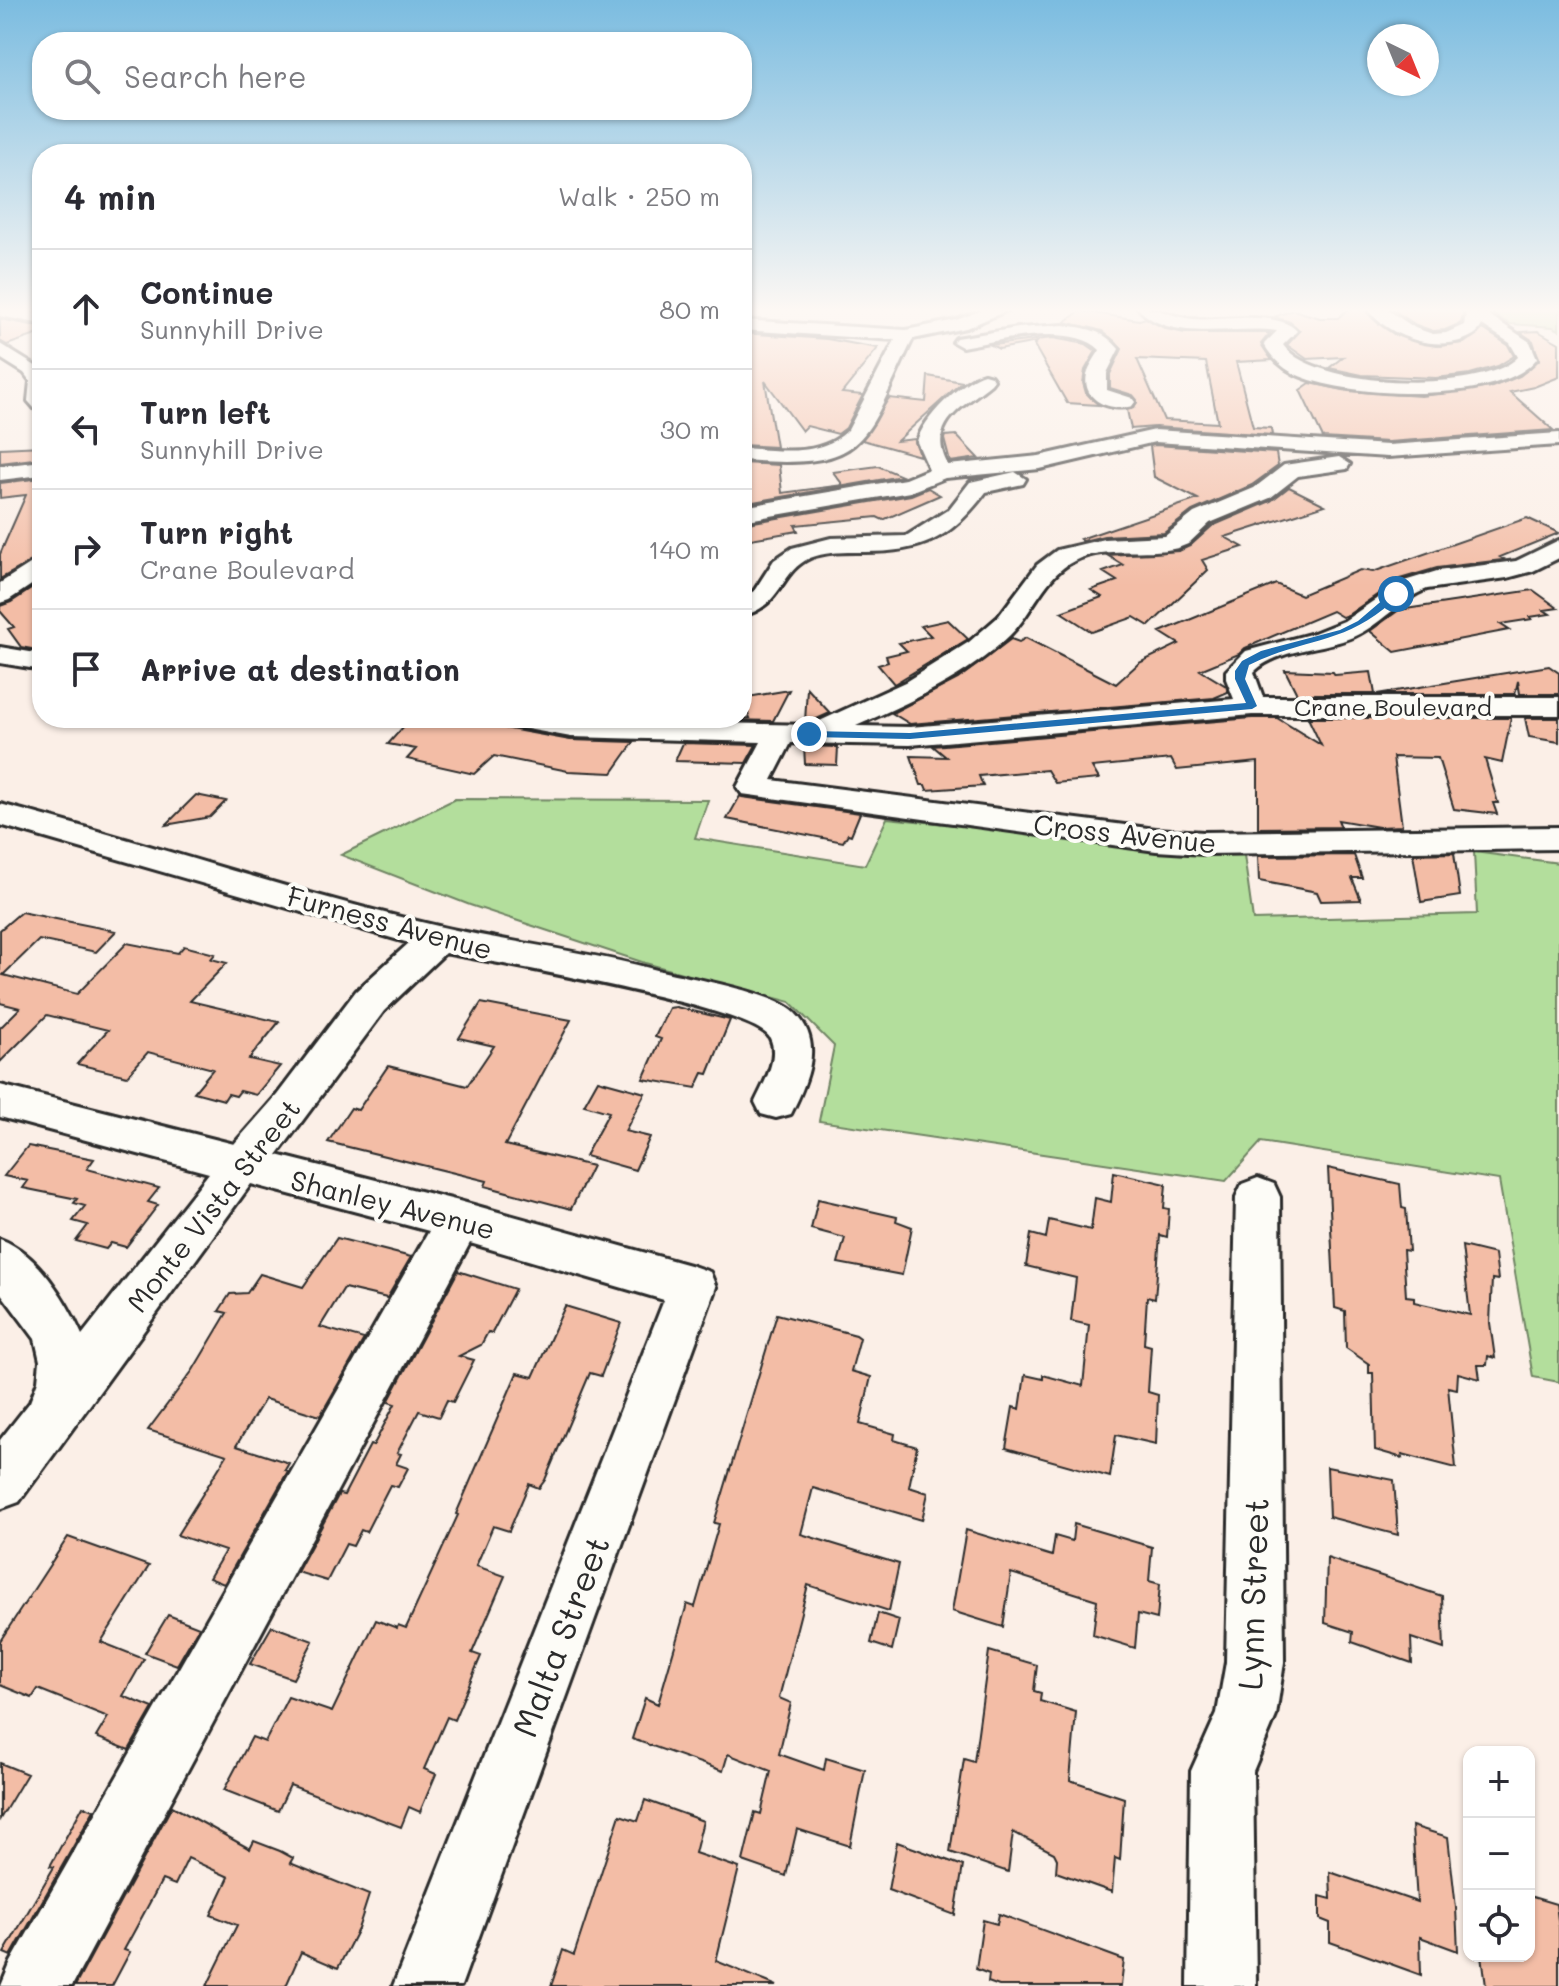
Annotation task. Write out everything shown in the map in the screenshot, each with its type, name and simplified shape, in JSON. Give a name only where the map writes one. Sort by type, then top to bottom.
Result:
[{"type":"street","points":[[752,455],[810,454],[847,443],[857,433],[873,401]]},
{"type":"street","points":[[941,472],[929,446],[930,431],[939,418],[960,401]]},
{"type":"street","points":[[1117,401],[1125,402]]},
{"type":"street","points":[[752,512],[910,485],[941,472],[1040,462],[1101,446],[1169,436],[1350,450],[1410,451],[1559,439]]},
{"type":"street","points":[[794,734],[885,703],[953,667],[1003,628],[1024,604],[1045,571],[1065,556],[1100,546],[1169,543],[1179,539],[1202,518],[1262,493],[1292,470],[1321,464],[1377,461],[1410,451]]},
{"type":"street","points":[[752,602],[763,596],[783,565],[801,553],[831,545],[913,542],[957,514],[978,487],[1030,475],[1041,470],[1040,462]]},
{"type":"street","points":[[0,473],[32,469]]},
{"type":"street","points":[[1252,706],[1240,679],[1240,671],[1255,657],[1343,632],[1361,623],[1407,587],[1442,579],[1513,571],[1531,566],[1559,547]]},
{"type":"street","points":[[0,595],[32,574]]},
{"type":"street","points":[[0,655],[32,660]]},
{"type":"street","name":"Crane Boulevard","points":[[577,728],[910,736],[1252,706],[1559,706]]},
{"type":"street","name":"Cross Avenue","points":[[794,734],[753,787],[1156,840],[1204,843],[1559,838]]},
{"type":"street","name":"Furness Avenue","points":[[0,814],[438,939],[539,961],[605,970],[755,1009],[781,1023],[792,1041],[790,1070],[776,1102]]},
{"type":"street","name":"Monte Vista Street","points":[[0,1483],[240,1165],[267,1141],[371,1000],[438,939]]},
{"type":"street","name":"Shanley Avenue","points":[[0,1101],[459,1220],[693,1287]]},
{"type":"street","name":"Lynn Street","points":[[1222,1986],[1222,1771],[1246,1716],[1255,1662],[1258,1197]]},
{"type":"street","points":[[35,1986],[459,1220]]},
{"type":"street","points":[[0,1259],[50,1317],[65,1353],[62,1389],[31,1442]]},
{"type":"street","name":"Malta Street","points":[[427,1986],[693,1287]]},
{"type":"green space","points":[[455,799],[708,800],[695,838],[865,865],[887,818],[1244,855],[1253,920],[1477,914],[1474,852],[1559,863],[1559,1382],[1533,1377],[1499,1180],[1261,1142],[1226,1181],[819,1121],[834,1046],[790,1002],[645,963],[470,905],[341,855]]},
{"type":"building","points":[[752,401],[768,401],[776,447],[752,446]]},
{"type":"building","points":[[780,401],[860,401],[846,428],[838,434],[807,426],[802,431]]},
{"type":"building","points":[[887,401],[941,401],[897,441],[915,439],[920,456],[862,440]]},
{"type":"building","points":[[1066,401],[1094,401],[1099,405]]},
{"type":"building","points":[[1137,401],[1155,401],[1164,420],[1218,423],[1214,401],[1246,401],[1253,427],[1271,428],[1272,435],[1155,427],[1131,429],[1127,410],[1134,408]]},
{"type":"building","points":[[1305,401],[1520,401],[1553,430],[1388,442],[1323,438]]},
{"type":"building","points":[[956,435],[978,458],[950,462],[944,439],[945,436]]},
{"type":"building","points":[[32,446],[32,459],[0,463],[0,448]]},
{"type":"building","points":[[1150,446],[1276,453],[1278,466],[1252,485],[1192,511],[1164,533],[1080,539],[1198,499],[1154,477]]},
{"type":"building","points":[[752,464],[779,465],[782,493],[843,485],[833,472],[878,466],[902,476],[752,502]]},
{"type":"building","points":[[32,479],[32,561],[0,579],[0,554],[26,495],[0,498],[0,483]]},
{"type":"building","points":[[1289,487],[1325,505],[1225,537],[1243,547],[1202,560],[1208,570],[1149,626],[1134,617],[1092,632],[1061,612],[1102,597],[1091,590],[1117,581],[1103,572],[1123,565],[1107,555],[1179,551],[1190,546],[1212,526],[1271,501]]},
{"type":"building","points":[[928,488],[940,495],[883,520],[877,517],[795,525],[798,531],[752,539],[752,522],[911,495]]},
{"type":"building","points":[[1527,518],[1559,533],[1500,557],[1502,560],[1437,568],[1400,579],[1348,615],[1342,617],[1332,611],[1245,648],[1239,654],[1200,670],[1226,686],[1228,692],[1214,698],[910,724],[892,713],[958,679],[1011,639],[1019,642],[1026,638],[1116,684],[1139,663],[1179,644],[1160,632],[1276,584],[1301,595],[1360,570],[1373,572]]},
{"type":"building","points":[[32,588],[32,649],[21,647],[8,629],[14,627],[0,611],[0,606]]},
{"type":"building","points":[[1533,590],[1558,608],[1544,610],[1550,614],[1530,617],[1532,619],[1500,624],[1509,630],[1395,652],[1370,631],[1399,610]]},
{"type":"building","points":[[948,620],[968,639],[894,684],[878,665],[888,662],[886,656],[907,651],[899,643],[931,636],[921,626]]},
{"type":"building","points":[[1549,666],[1559,673],[1559,694],[1520,694],[1518,681],[1515,694],[1377,694]]},
{"type":"building","points":[[1285,670],[1333,672],[1335,675],[1371,672],[1375,694],[1297,694]]},
{"type":"building","points":[[807,688],[830,713],[810,722],[805,722]]},
{"type":"building","points":[[789,690],[773,721],[752,720],[752,696]]},
{"type":"building","points":[[1277,718],[1321,745],[1308,718],[1511,718],[1502,763],[1485,759],[1498,803],[1493,803],[1497,814],[1454,809],[1438,758],[1393,757],[1402,826],[1379,827],[1338,820],[1341,827],[1258,828],[1258,762],[1177,770],[1171,759],[1092,767],[1099,779],[1055,783],[1047,770],[979,776],[983,786],[927,790],[925,785],[921,785],[911,756],[946,757],[933,746]]},
{"type":"building","points":[[1525,718],[1559,718],[1559,742],[1529,737]]},
{"type":"building","points":[[402,728],[504,728],[570,740],[634,742],[612,773],[568,771],[494,756],[474,774],[407,759],[416,749],[388,744]]},
{"type":"building","points":[[683,743],[756,745],[746,763],[675,761]]},
{"type":"building","points":[[804,746],[838,747],[837,765],[805,764]]},
{"type":"building","points":[[196,795],[226,801],[210,817],[166,825]]},
{"type":"building","points":[[740,796],[860,813],[851,835],[848,834],[843,842],[727,819]]},
{"type":"building","points":[[1454,853],[1460,896],[1421,902],[1413,854]]},
{"type":"building","points":[[1354,855],[1362,878],[1352,878],[1361,900],[1321,901],[1317,892],[1259,881],[1258,856]]},
{"type":"building","points":[[21,912],[116,931],[96,952],[39,940],[3,975],[77,994],[127,943],[178,953],[184,946],[215,954],[211,959],[227,963],[190,1001],[279,1022],[249,1059],[280,1066],[256,1095],[240,1091],[236,1096],[228,1094],[224,1100],[194,1092],[213,1069],[148,1052],[127,1076],[77,1064],[108,1030],[47,1015],[0,1062],[0,1028],[20,1008],[0,1003],[0,930]]},
{"type":"building","points":[[481,1003],[571,1020],[505,1145],[592,1166],[571,1209],[485,1186],[487,1181],[328,1142],[351,1108],[358,1110],[388,1066],[467,1086],[494,1046],[459,1038]]},
{"type":"building","points":[[669,1008],[730,1020],[708,1074],[703,1073],[696,1088],[643,1079],[661,1039],[655,1037]]},
{"type":"building","points":[[598,1080],[645,1093],[625,1131],[650,1137],[635,1170],[585,1156],[609,1112],[584,1105]]},
{"type":"building","points":[[28,1146],[94,1159],[87,1169],[159,1188],[148,1202],[158,1205],[126,1247],[111,1243],[106,1249],[76,1241],[88,1225],[73,1221],[85,1206],[74,1203],[77,1199],[23,1188],[28,1181],[4,1176]]},
{"type":"building","points":[[1328,1168],[1400,1184],[1402,1208],[1406,1209],[1409,1251],[1403,1250],[1406,1296],[1414,1297],[1414,1302],[1470,1315],[1462,1246],[1495,1254],[1498,1280],[1492,1279],[1490,1323],[1495,1358],[1488,1356],[1487,1365],[1478,1365],[1480,1379],[1458,1373],[1457,1389],[1448,1387],[1456,1468],[1375,1450],[1373,1373],[1369,1373],[1369,1364],[1346,1348],[1345,1311],[1335,1308]]},
{"type":"building","points":[[1114,1172],[1166,1184],[1164,1208],[1169,1209],[1167,1237],[1160,1235],[1155,1299],[1147,1297],[1144,1344],[1151,1346],[1148,1392],[1158,1395],[1156,1444],[1116,1435],[1110,1477],[1006,1448],[1013,1407],[1020,1409],[1025,1375],[1043,1379],[1043,1375],[1083,1386],[1089,1325],[1071,1321],[1076,1278],[1026,1266],[1031,1234],[1046,1238],[1049,1220],[1091,1230],[1095,1198],[1111,1202]]},
{"type":"building","points":[[818,1199],[897,1217],[896,1221],[912,1227],[902,1275],[838,1263],[845,1238],[811,1229]]},
{"type":"building","points":[[337,1238],[411,1257],[387,1298],[344,1288],[320,1327],[364,1339],[320,1416],[265,1399],[236,1446],[289,1463],[285,1470],[288,1471],[224,1584],[209,1578],[225,1551],[177,1535],[227,1455],[148,1430],[193,1370],[227,1313],[219,1311],[230,1294],[247,1293],[260,1274],[303,1287]]},
{"type":"building","points":[[458,1271],[515,1289],[492,1333],[488,1332],[481,1345],[459,1356],[474,1360],[453,1402],[447,1400],[439,1417],[419,1411],[397,1453],[401,1454],[396,1464],[408,1468],[398,1487],[390,1485],[366,1532],[361,1530],[353,1546],[346,1544],[327,1581],[297,1572],[339,1494],[344,1495],[370,1445],[373,1446],[395,1404],[388,1402]]},
{"type":"building","points":[[565,1306],[621,1323],[601,1376],[590,1373],[545,1480],[539,1488],[529,1484],[509,1531],[493,1526],[476,1566],[505,1576],[472,1653],[481,1656],[454,1720],[447,1717],[424,1769],[436,1774],[420,1812],[409,1807],[401,1827],[290,1785],[278,1811],[224,1790],[252,1737],[265,1742],[288,1697],[332,1712],[376,1620],[406,1628],[458,1515],[517,1373],[533,1377]]},
{"type":"building","points":[[777,1314],[860,1338],[851,1371],[871,1377],[860,1424],[895,1434],[894,1440],[917,1447],[909,1487],[928,1493],[922,1520],[813,1488],[801,1534],[899,1564],[889,1611],[808,1585],[779,1698],[791,1703],[779,1754],[824,1770],[826,1758],[865,1770],[850,1846],[797,1829],[786,1876],[743,1861],[755,1812],[761,1814],[771,1771],[728,1754],[723,1771],[632,1739],[645,1698],[658,1704],[687,1604],[695,1607],[719,1524],[714,1523]]},
{"type":"building","points":[[1327,1467],[1394,1480],[1398,1535],[1329,1517]]},
{"type":"building","points":[[1074,1524],[1152,1547],[1149,1581],[1160,1584],[1157,1619],[1138,1614],[1135,1648],[1093,1635],[1097,1600],[1011,1573],[1003,1627],[952,1611],[966,1530],[1052,1556],[1055,1536],[1072,1541]]},
{"type":"building","points":[[68,1537],[149,1566],[101,1642],[144,1659],[123,1696],[153,1708],[129,1750],[96,1737],[108,1717],[38,1689],[32,1698],[0,1685],[0,1641]]},
{"type":"building","points":[[1327,1558],[1442,1596],[1444,1649],[1411,1638],[1412,1663],[1352,1642],[1353,1632],[1325,1623]]},
{"type":"building","points":[[878,1613],[899,1620],[892,1650],[871,1643]]},
{"type":"building","points":[[168,1615],[199,1627],[177,1665],[145,1653]]},
{"type":"building","points":[[272,1626],[313,1641],[293,1679],[250,1664]]},
{"type":"building","points":[[989,1651],[1037,1665],[1034,1691],[1041,1693],[1040,1701],[1076,1712],[1070,1780],[1124,1798],[1120,1860],[1115,1858],[1112,1892],[1056,1872],[1054,1853],[1013,1832],[1008,1872],[950,1852],[964,1759],[974,1762]]},
{"type":"building","points":[[0,1763],[27,1774],[0,1819]]},
{"type":"building","points":[[645,1800],[703,1821],[695,1853],[739,1868],[716,1961],[777,1986],[551,1986],[563,1950],[574,1955],[620,1815],[638,1821]]},
{"type":"building","points":[[83,1806],[94,1810],[11,1956],[4,1953],[54,1867],[50,1866]]},
{"type":"building","points":[[172,1806],[250,1849],[254,1841],[280,1851],[293,1858],[290,1863],[369,1895],[358,1929],[338,1968],[301,1952],[286,1986],[207,1986],[237,1925],[211,1915],[229,1877],[188,1858],[175,1885],[162,1880],[124,1950],[130,1952],[112,1986],[75,1986]]},
{"type":"building","points":[[1412,1826],[1448,1837],[1456,1908],[1458,1951],[1420,1937],[1421,1975],[1330,1942],[1330,1923],[1320,1919],[1320,1896],[1331,1899],[1330,1872],[1417,1902]]},
{"type":"building","points":[[897,1842],[963,1866],[955,1915],[888,1890]]},
{"type":"building","points":[[1535,1898],[1556,1904],[1559,1986],[1486,1986],[1483,1962],[1535,1962]]},
{"type":"building","points":[[999,1914],[1124,1960],[1121,1986],[999,1986],[988,1982],[989,1974],[976,1969],[983,1920],[997,1924]]},
{"type":"route","points":[[809,734],[910,736],[1252,706],[1240,679],[1245,663],[1265,653],[1343,632],[1361,623],[1396,594]]}]
